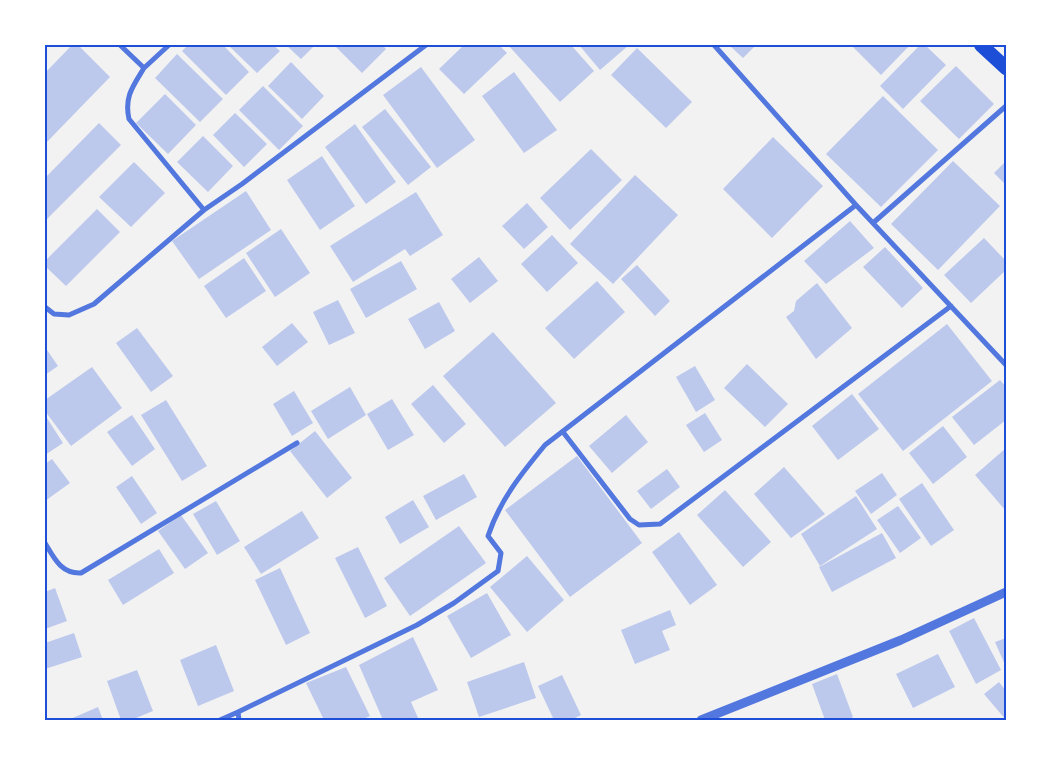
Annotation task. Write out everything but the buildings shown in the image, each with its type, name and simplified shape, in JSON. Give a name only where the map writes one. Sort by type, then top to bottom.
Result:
[{"type":"highway","points":[[981,45],[1006,68]]},
{"type":"street","points":[[120,45],[144,68]]},
{"type":"street","points":[[169,45],[144,68],[130,91],[126,106],[129,119],[204,210]]},
{"type":"street","points":[[45,306],[54,314],[69,315],[94,304],[204,210],[242,184],[426,45]]},
{"type":"street","points":[[714,45],[856,205],[1006,365]]},
{"type":"street","points":[[873,223],[1006,106]]},
{"type":"street","points":[[220,720],[417,625],[454,603],[498,571],[501,553],[488,536],[495,516],[513,483],[545,445],[856,205]]},
{"type":"street","points":[[563,432],[630,519],[639,525],[660,524],[951,306]]},
{"type":"street","points":[[45,543],[62,569],[73,574],[81,574],[297,443]]},
{"type":"street","points":[[701,720],[901,640],[1006,592]]},
{"type":"street","points":[[238,712],[239,720]]}]
